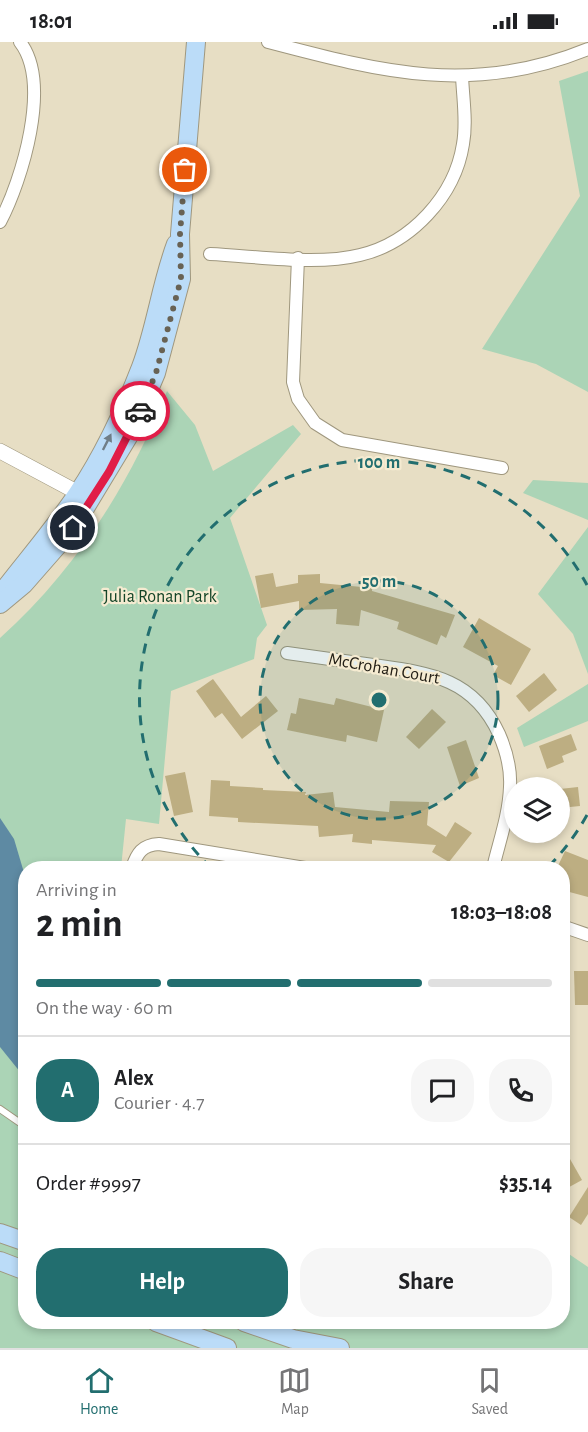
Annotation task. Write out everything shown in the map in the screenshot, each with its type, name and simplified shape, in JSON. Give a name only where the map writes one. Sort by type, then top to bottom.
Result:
[{"type":"main road","points":[[0,604],[51,557],[85,496],[152,335],[166,271],[180,234],[196,42]]},
{"type":"main road","points":[[0,595],[85,496]]},
{"type":"main road","points":[[0,1233],[18,1239]]},
{"type":"main road","points":[[0,1261],[18,1268]]},
{"type":"main road","points":[[175,1329],[227,1348]]},
{"type":"main road","points":[[264,1329],[293,1339],[340,1348]]},
{"type":"street","points":[[0,222],[21,172],[34,94],[34,70],[29,54],[20,42]]},
{"type":"street","points":[[268,42],[373,69],[430,76],[462,76],[538,65],[588,49]]},
{"type":"street","points":[[210,254],[328,259],[360,255],[393,242],[418,224],[441,200],[455,173],[463,146],[465,121],[462,76]]},
{"type":"street","points":[[298,258],[293,382],[298,399],[315,423],[342,440],[502,468]]},
{"type":"street","points":[[0,451],[85,496]]},
{"type":"street","name":"McCrohan Court","points":[[287,653],[428,673],[465,690],[480,704],[493,722],[503,743],[509,776],[507,811],[495,861]]},
{"type":"street","points":[[134,861],[137,853],[147,845],[159,844],[262,861]]},
{"type":"street","points":[[570,929],[588,935]]},
{"type":"lane","points":[[0,1110],[18,1122]]},
{"type":"green space","points":[[588,71],[588,392],[536,364],[482,349],[580,196],[559,81]]},
{"type":"green space","name":"Julia Ronan Park","points":[[167,391],[195,425],[213,471],[293,425],[301,434],[230,518],[267,625],[257,638],[254,659],[171,691],[159,824],[126,819],[122,861],[18,861],[18,1329],[570,1329],[570,1255],[588,1267],[588,1348],[0,1348],[0,638],[53,584],[76,555],[118,492]]},
{"type":"green space","points":[[533,480],[588,483],[588,520],[523,493]]},
{"type":"green space","points":[[588,527],[588,674],[573,634],[538,594]]},
{"type":"green space","points":[[588,684],[588,721],[524,747],[517,728]]},
{"type":"water","points":[[0,818],[14,839],[21,861],[18,861],[18,1069],[0,1047]]},
{"type":"building","points":[[273,573],[276,587],[298,583],[298,575],[320,574],[320,583],[372,588],[372,591],[455,615],[446,638],[441,635],[437,645],[397,629],[399,622],[361,610],[359,626],[336,624],[337,609],[299,610],[299,601],[261,608],[255,576]]},
{"type":"building","points":[[479,618],[531,649],[511,685],[493,675],[498,666],[463,647]]},
{"type":"building","points":[[544,673],[557,690],[529,712],[516,696]]},
{"type":"building","points":[[213,679],[241,717],[266,696],[278,711],[242,739],[222,713],[215,718],[196,691]]},
{"type":"building","points":[[299,698],[334,705],[336,698],[384,710],[377,742],[347,735],[346,742],[287,730],[291,713],[296,714]]},
{"type":"building","points":[[432,709],[446,722],[419,749],[406,737]]},
{"type":"building","points":[[571,734],[577,750],[562,756],[564,762],[547,769],[539,746]]},
{"type":"building","points":[[466,740],[479,778],[460,786],[447,747]]},
{"type":"building","points":[[185,772],[193,812],[174,816],[165,776]]},
{"type":"building","points":[[211,780],[230,781],[230,786],[306,792],[305,795],[333,792],[335,807],[389,812],[390,801],[429,802],[427,825],[446,837],[455,822],[472,833],[450,861],[447,861],[432,852],[436,845],[372,840],[372,844],[352,842],[353,834],[319,837],[318,826],[238,822],[238,818],[209,816]]},
{"type":"building","points":[[578,787],[580,806],[570,807],[570,788]]},
{"type":"building","points":[[565,851],[588,860],[588,897],[570,892],[570,861],[560,861]]},
{"type":"building","points":[[574,971],[588,971],[588,1005],[575,1005]]},
{"type":"building","points":[[570,1159],[582,1180],[570,1187]]},
{"type":"building","points":[[588,1187],[588,1214],[581,1225],[570,1215]]},
{"type":"way so far","points":[[140,411],[156,373],[181,279],[180,234],[185,170]]},
{"type":"route","points":[[73,528],[109,472],[140,411]]}]
